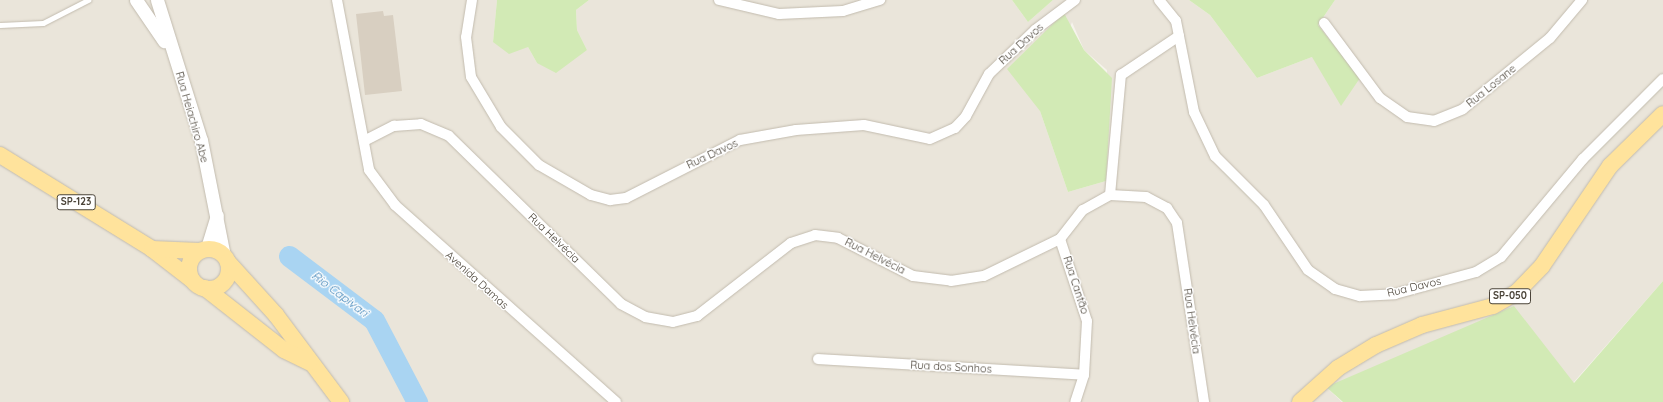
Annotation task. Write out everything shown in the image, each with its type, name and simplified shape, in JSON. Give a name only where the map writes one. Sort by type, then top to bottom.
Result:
[{"type":"main road","name":"SP-050","points":[[1300,402],[1338,368],[1376,345],[1422,325],[1493,306],[1517,292],[1542,266],[1610,166],[1663,114]]},
{"type":"main road","name":"SP-123","points":[[0,155],[152,249],[284,350],[309,362]]},
{"type":"main road","name":"SP-123","points":[[152,249],[203,249],[226,259],[276,315],[309,362],[341,402]]},
{"type":"main road","points":[[203,249],[189,264],[199,284],[224,282],[226,259]]},
{"type":"street","name":"Rua Heiachiro Abe","points":[[136,0],[152,20],[176,65]]},
{"type":"street","name":"Rua Heiachiro Abe","points":[[157,0],[176,65],[201,140],[226,259]]},
{"type":"street","name":"Avenida Damas","points":[[337,0],[369,170],[395,205],[616,402]]},
{"type":"street","name":"Rua Davos","points":[[472,0],[466,37],[471,76],[501,127],[540,165],[591,195],[610,200],[626,198],[740,140],[796,130],[864,125],[930,139],[955,128],[966,116],[989,74],[1035,30],[1075,0]]},
{"type":"street","points":[[719,0],[779,14],[843,11],[880,0]]},
{"type":"street","name":"Rua Davos","points":[[1159,0],[1176,21],[1194,112],[1215,156],[1264,205],[1308,270],[1335,289],[1360,296],[1395,294],[1476,272],[1501,257],[1583,159],[1663,79]]},
{"type":"street","name":"Rua Losane","points":[[1324,23],[1380,98],[1406,117],[1434,121],[1463,109],[1550,38],[1582,0]]},
{"type":"street","points":[[1110,195],[1121,75],[1179,36]]},
{"type":"street","name":"Rua Helvécia","points":[[364,141],[394,126],[421,124],[449,136],[621,304],[645,317],[673,322],[697,316],[792,243],[815,235],[838,238],[913,276],[951,281],[984,276],[1060,239],[1082,210],[1110,195],[1146,198],[1167,208],[1177,223],[1204,402]]},
{"type":"street","name":"Rua Heiachiro Abe","points":[[203,249],[217,216]]},
{"type":"street","name":"Rua Cantão","points":[[1060,239],[1087,321],[1084,375],[1075,402]]},
{"type":"street","name":"Rua dos Sonhos","points":[[818,359],[1084,375]]},
{"type":"lane","points":[[0,25],[43,23],[88,0]]},
{"type":"shaded area","points":[[0,0],[497,0],[493,42],[528,47],[537,63],[587,50],[577,30],[576,10],[589,0],[1012,0],[1028,22],[1053,0],[1189,0],[1210,15],[1257,78],[1312,57],[1360,78],[1318,25],[1335,0],[1663,0],[1663,281],[1573,383],[1326,387],[1342,402],[0,402]],"holes":[[[1072,22],[1084,50],[1107,70],[1106,181],[1068,192],[1040,111]]]},
{"type":"green space","points":[[497,0],[589,0],[576,10],[577,30],[587,50],[556,73],[537,63],[528,47],[509,54],[493,42]]},
{"type":"green space","points":[[1012,0],[1053,0],[1028,22]]},
{"type":"green space","points":[[1189,0],[1335,0],[1318,25],[1360,78],[1341,106],[1312,57],[1257,78],[1210,15]]},
{"type":"green space","points":[[1064,13],[1084,50],[1112,78],[1106,181],[1068,192],[1040,111],[1007,69]]},
{"type":"green space","points":[[1663,281],[1663,402],[1343,402],[1326,387],[1514,306],[1574,383]]},
{"type":"building","points":[[383,11],[384,16],[393,15],[402,91],[365,95],[356,14]]},
{"type":"waterway","name":"Rio Capivari","points":[[289,256],[374,320],[417,402]]}]
